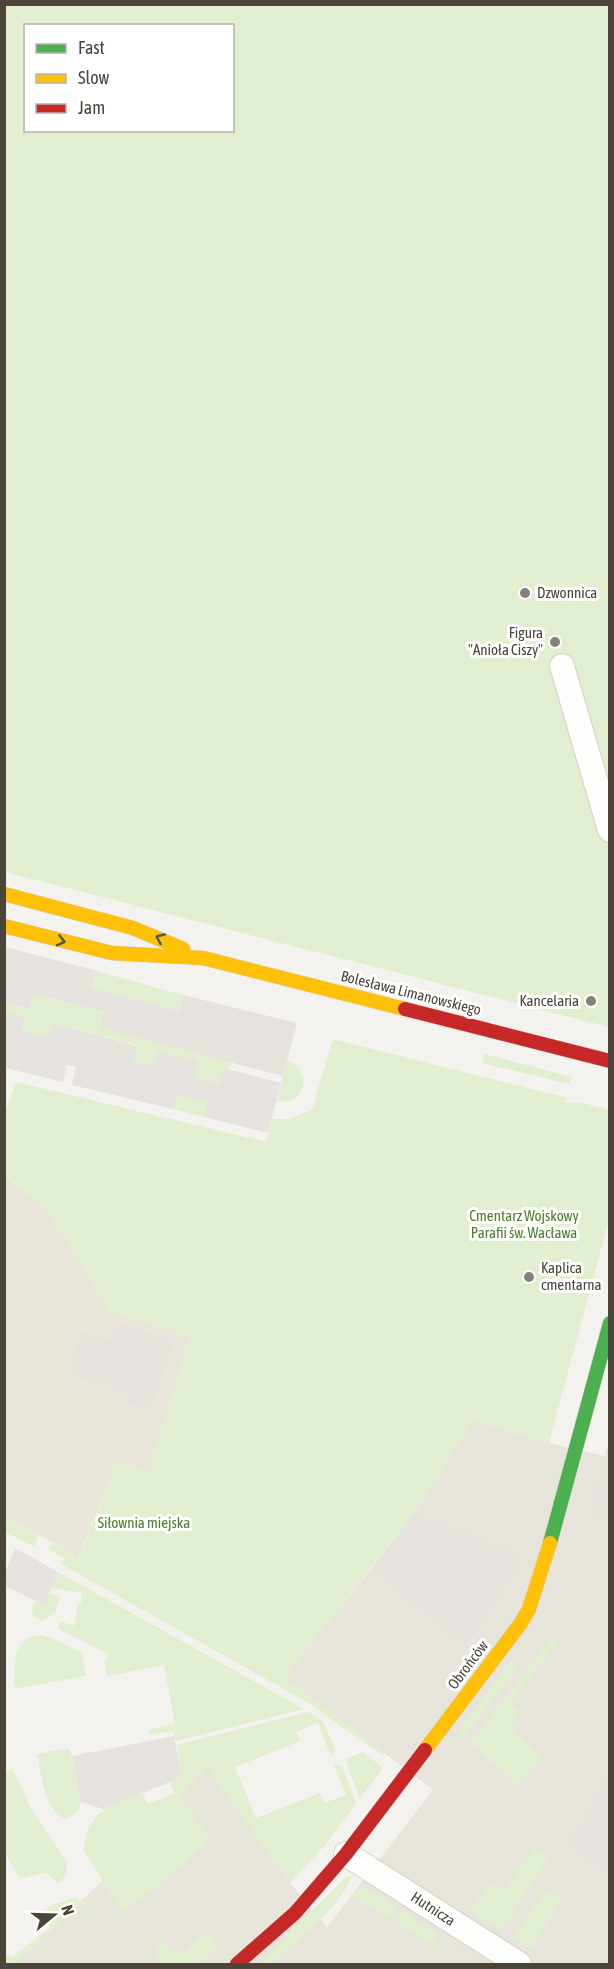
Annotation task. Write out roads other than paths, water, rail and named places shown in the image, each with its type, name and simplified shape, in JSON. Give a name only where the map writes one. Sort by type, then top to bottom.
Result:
[{"type":"street","points":[[562,666],[609,830]]},
{"type":"street","name":"Bolesława Limanowskiego","points":[[4,894],[133,928],[203,958],[609,1061]]},
{"type":"street","name":"Bolesława Limanowskiego","points":[[4,926],[112,952],[203,958]]},
{"type":"street","name":"Obrońców","points":[[237,1965],[295,1913],[346,1854],[529,1609],[546,1559],[609,1323]]},
{"type":"street","name":"Hutnicza","points":[[346,1854],[519,1965]]},
{"type":"place","name":"Dzwonnica","points":[[525,593]]},
{"type":"place","name":"Figura \"Anioła Ciszy\"","points":[[555,642]]},
{"type":"place","name":"Kancelaria","points":[[591,1001]]},
{"type":"place","name":"Kaplica cmentarna","points":[[529,1277]]},
{"type":"park label","name":"Cmentarz Wojskowy Parafii św. Wacława","points":[[524,1224]]},
{"type":"park label","name":"Siłownia miejska","points":[[144,1523]]}]
